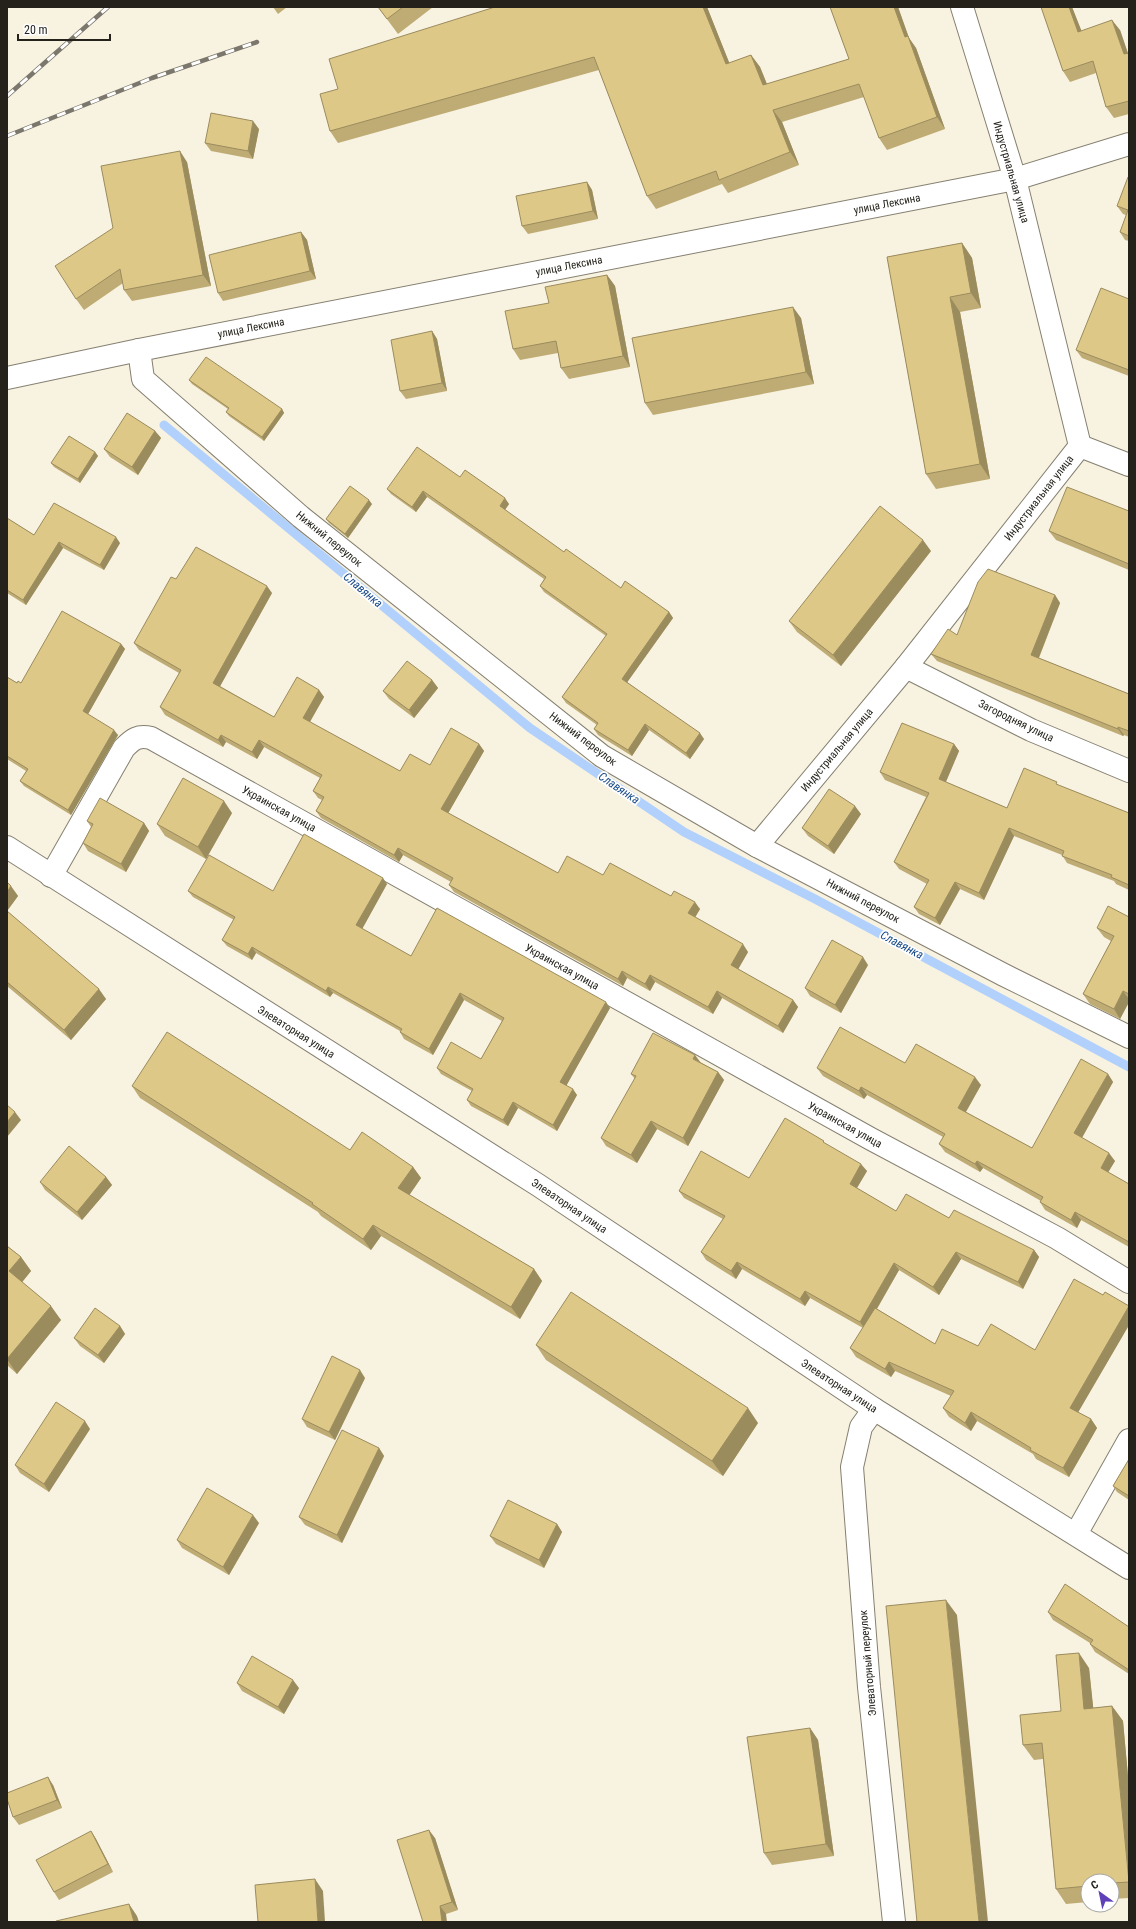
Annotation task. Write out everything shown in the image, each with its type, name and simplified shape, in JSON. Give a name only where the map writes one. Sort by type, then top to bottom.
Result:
[{"type":"street","name":"Индустриальная улица","points":[[757,846],[906,666],[1080,446],[1014,179],[962,7]]},
{"type":"street","name":"улица Лексина","points":[[7,378],[139,350],[1014,179],[1129,144]]},
{"type":"street","name":"Нижний переулок","points":[[139,350],[143,379],[301,517],[602,756],[757,846],[1004,975],[1129,1037]]},
{"type":"street","points":[[1080,446],[1129,465]]},
{"type":"street","name":"Загородняя улица","points":[[906,666],[1031,730],[1129,771]]},
{"type":"street","name":"Украинская улица","points":[[51,876],[124,748],[133,739],[141,736],[151,738],[870,1139],[1057,1238],[1129,1282]]},
{"type":"street","name":"Элеваторная улица","points":[[7,847],[538,1185],[874,1409],[1129,1568]]},
{"type":"street","name":"Элеваторный переулок","points":[[874,1409],[861,1427],[852,1467],[869,1687],[894,1922]]},
{"type":"street","points":[[1076,1534],[1129,1440]]},
{"type":"building","points":[[378,7],[403,7],[387,19]]},
{"type":"building","points":[[495,7],[703,7],[726,64],[751,55],[763,85],[849,59],[830,7],[894,7],[905,37],[908,36],[937,117],[879,138],[859,84],[773,110],[790,152],[719,180],[716,171],[647,196],[594,57],[330,131],[320,94],[338,89],[329,59]]},
{"type":"building","points":[[1041,7],[1069,7],[1078,32],[1112,20],[1124,54],[1129,53],[1129,101],[1106,107],[1093,61],[1063,71]]},
{"type":"building","points":[[211,113],[253,121],[248,151],[205,143]]},
{"type":"building","points":[[180,151],[203,275],[124,290],[120,269],[76,299],[55,266],[113,228],[101,166]]},
{"type":"building","points":[[1128,177],[1129,236],[1120,232],[1128,210],[1117,206]]},
{"type":"building","points":[[587,182],[593,211],[522,226],[516,196]]},
{"type":"building","points":[[301,232],[310,271],[218,293],[209,255]]},
{"type":"building","points":[[962,243],[971,293],[950,297],[980,464],[926,474],[887,257]]},
{"type":"building","points":[[607,275],[623,356],[561,368],[556,341],[513,349],[505,311],[549,303],[545,287]]},
{"type":"building","points":[[1101,288],[1129,299],[1129,370],[1076,350]]},
{"type":"building","points":[[793,307],[806,372],[645,403],[632,338]]},
{"type":"building","points":[[432,331],[442,383],[400,391],[391,340]]},
{"type":"building","points":[[206,357],[282,409],[262,437],[226,412],[229,408],[189,380]]},
{"type":"building","points":[[127,413],[155,431],[132,467],[104,449]]},
{"type":"building","points":[[69,436],[95,452],[78,479],[51,463]]},
{"type":"building","points":[[417,447],[460,477],[465,470],[505,498],[500,506],[564,552],[566,549],[621,588],[625,581],[669,612],[622,679],[700,733],[686,753],[645,724],[628,750],[594,729],[598,723],[562,697],[607,634],[540,586],[546,577],[423,491],[412,507],[387,489]]},
{"type":"building","points":[[350,486],[369,500],[345,534],[326,519]]},
{"type":"building","points":[[1067,487],[1129,511],[1129,564],[1049,531]]},
{"type":"building","points":[[54,503],[116,537],[100,565],[59,542],[23,600],[7,590],[7,518],[34,535]]},
{"type":"building","points":[[880,506],[923,540],[833,655],[789,621]]},
{"type":"building","points":[[196,547],[267,586],[213,683],[274,717],[297,677],[319,690],[303,718],[400,771],[410,754],[430,765],[451,728],[479,744],[441,809],[558,873],[567,856],[603,875],[610,863],[671,896],[674,891],[695,902],[688,913],[743,944],[731,965],[793,1000],[778,1026],[717,991],[708,1007],[650,975],[645,984],[622,971],[618,979],[449,885],[453,878],[398,848],[394,855],[316,811],[324,797],[313,791],[322,775],[259,740],[252,752],[221,735],[218,740],[160,707],[181,670],[134,643],[171,577],[176,579]]},
{"type":"building","points":[[988,569],[1055,595],[1031,655],[1129,694],[1129,731],[1118,727],[1118,729],[931,654],[948,629],[957,635],[978,582]]},
{"type":"building","points":[[62,611],[121,644],[83,711],[114,730],[68,810],[20,781],[28,769],[7,756],[7,677],[17,683],[18,681],[21,683]]},
{"type":"building","points":[[407,661],[432,680],[409,710],[383,691]]},
{"type":"building","points":[[902,723],[954,744],[939,779],[1007,808],[1024,768],[1057,782],[1056,784],[1129,813],[1129,885],[1111,877],[1112,875],[1062,856],[1064,851],[1009,828],[979,893],[955,882],[935,918],[914,907],[929,880],[894,862],[929,793],[880,772]]},
{"type":"building","points":[[183,778],[224,801],[198,847],[157,824]]},
{"type":"building","points":[[829,789],[855,806],[828,846],[802,828]]},
{"type":"building","points":[[100,798],[144,823],[121,864],[83,843],[93,824],[87,821]]},
{"type":"building","points":[[304,834],[383,878],[356,925],[411,956],[437,908],[606,1002],[560,1082],[573,1089],[553,1125],[513,1102],[503,1120],[467,1100],[473,1089],[437,1068],[451,1042],[481,1059],[504,1018],[460,993],[429,1049],[400,1032],[402,1029],[328,987],[326,991],[252,947],[248,954],[222,940],[235,917],[188,891],[209,855],[273,891]]},
{"type":"building","points":[[7,882],[11,886],[7,892]]},
{"type":"building","points":[[1108,906],[1129,917],[1129,994],[1123,991],[1114,1009],[1083,994],[1114,936],[1097,928]]},
{"type":"building","points":[[7,911],[99,989],[64,1030],[7,982]]},
{"type":"building","points":[[832,940],[863,957],[835,1005],[805,988]]},
{"type":"building","points":[[840,1027],[905,1063],[916,1044],[975,1077],[958,1108],[1032,1148],[1081,1059],[1108,1074],[1074,1133],[1109,1153],[1101,1168],[1129,1184],[1129,1242],[1075,1212],[1071,1220],[1040,1202],[1043,1197],[977,1161],[975,1164],[939,1144],[945,1134],[861,1087],[859,1091],[817,1068]]},
{"type":"building","points":[[167,1032],[350,1150],[362,1132],[413,1167],[398,1188],[534,1269],[511,1307],[373,1225],[363,1239],[312,1204],[313,1203],[132,1086]]},
{"type":"building","points":[[653,1033],[695,1055],[693,1059],[718,1072],[683,1138],[651,1121],[631,1155],[601,1138],[636,1076],[631,1074]]},
{"type":"building","points":[[7,1105],[15,1112],[7,1122]]},
{"type":"building","points":[[785,1118],[861,1164],[850,1184],[896,1211],[906,1194],[949,1218],[954,1210],[1034,1250],[1018,1282],[956,1252],[933,1287],[894,1263],[860,1322],[805,1291],[800,1299],[737,1262],[731,1271],[701,1252],[725,1216],[679,1191],[701,1151],[749,1178]]},
{"type":"building","points":[[69,1146],[106,1177],[77,1212],[40,1182]]},
{"type":"building","points":[[7,1246],[21,1257],[9,1271],[51,1306],[7,1359]]},
{"type":"building","points":[[1074,1279],[1103,1295],[1105,1292],[1129,1306],[1070,1408],[1091,1419],[1063,1468],[1030,1450],[1031,1448],[971,1412],[965,1423],[943,1408],[954,1391],[889,1362],[885,1369],[850,1348],[875,1308],[935,1344],[942,1329],[978,1346],[991,1324],[1035,1350]]},
{"type":"building","points":[[571,1292],[748,1408],[712,1461],[536,1345]]},
{"type":"building","points":[[95,1308],[120,1326],[98,1355],[74,1338]]},
{"type":"building","points":[[332,1356],[360,1370],[329,1432],[302,1419]]},
{"type":"building","points":[[56,1402],[85,1421],[44,1484],[15,1465]]},
{"type":"building","points":[[342,1430],[379,1448],[337,1535],[299,1517]]},
{"type":"building","points":[[1129,1459],[1129,1496],[1113,1486]]},
{"type":"building","points":[[207,1488],[253,1515],[223,1567],[177,1540]]},
{"type":"building","points":[[508,1500],[557,1524],[539,1560],[490,1536]]},
{"type":"building","points":[[1065,1584],[1129,1627],[1129,1670],[1090,1644],[1093,1640],[1048,1612]]},
{"type":"building","points":[[946,1600],[979,1922],[917,1922],[886,1606]]},
{"type":"building","points":[[1079,1653],[1084,1709],[1112,1706],[1129,1882],[1120,1883],[1120,1873],[1080,1873],[1080,1887],[1056,1889],[1042,1743],[1023,1745],[1020,1715],[1061,1711],[1056,1655]]},
{"type":"building","points":[[252,1656],[293,1680],[278,1707],[237,1683]]},
{"type":"building","points":[[810,1728],[826,1844],[764,1853],[747,1737]]},
{"type":"building","points":[[48,1777],[57,1800],[13,1817],[7,1799],[7,1793]]},
{"type":"building","points":[[429,1830],[452,1902],[440,1906],[442,1922],[423,1922],[397,1840]]},
{"type":"building","points":[[91,1831],[108,1864],[54,1892],[36,1860]]},
{"type":"building","points":[[315,1879],[318,1922],[258,1922],[255,1885]]},
{"type":"building","points":[[129,1904],[134,1922],[56,1922],[56,1921]]},
{"type":"waterway","name":"Славянка","points":[[164,425],[530,728],[684,832],[815,899],[1129,1067]]},
{"type":"railway","points":[[7,96],[108,7]]},
{"type":"railway","points":[[7,136],[152,78],[257,42]]}]
